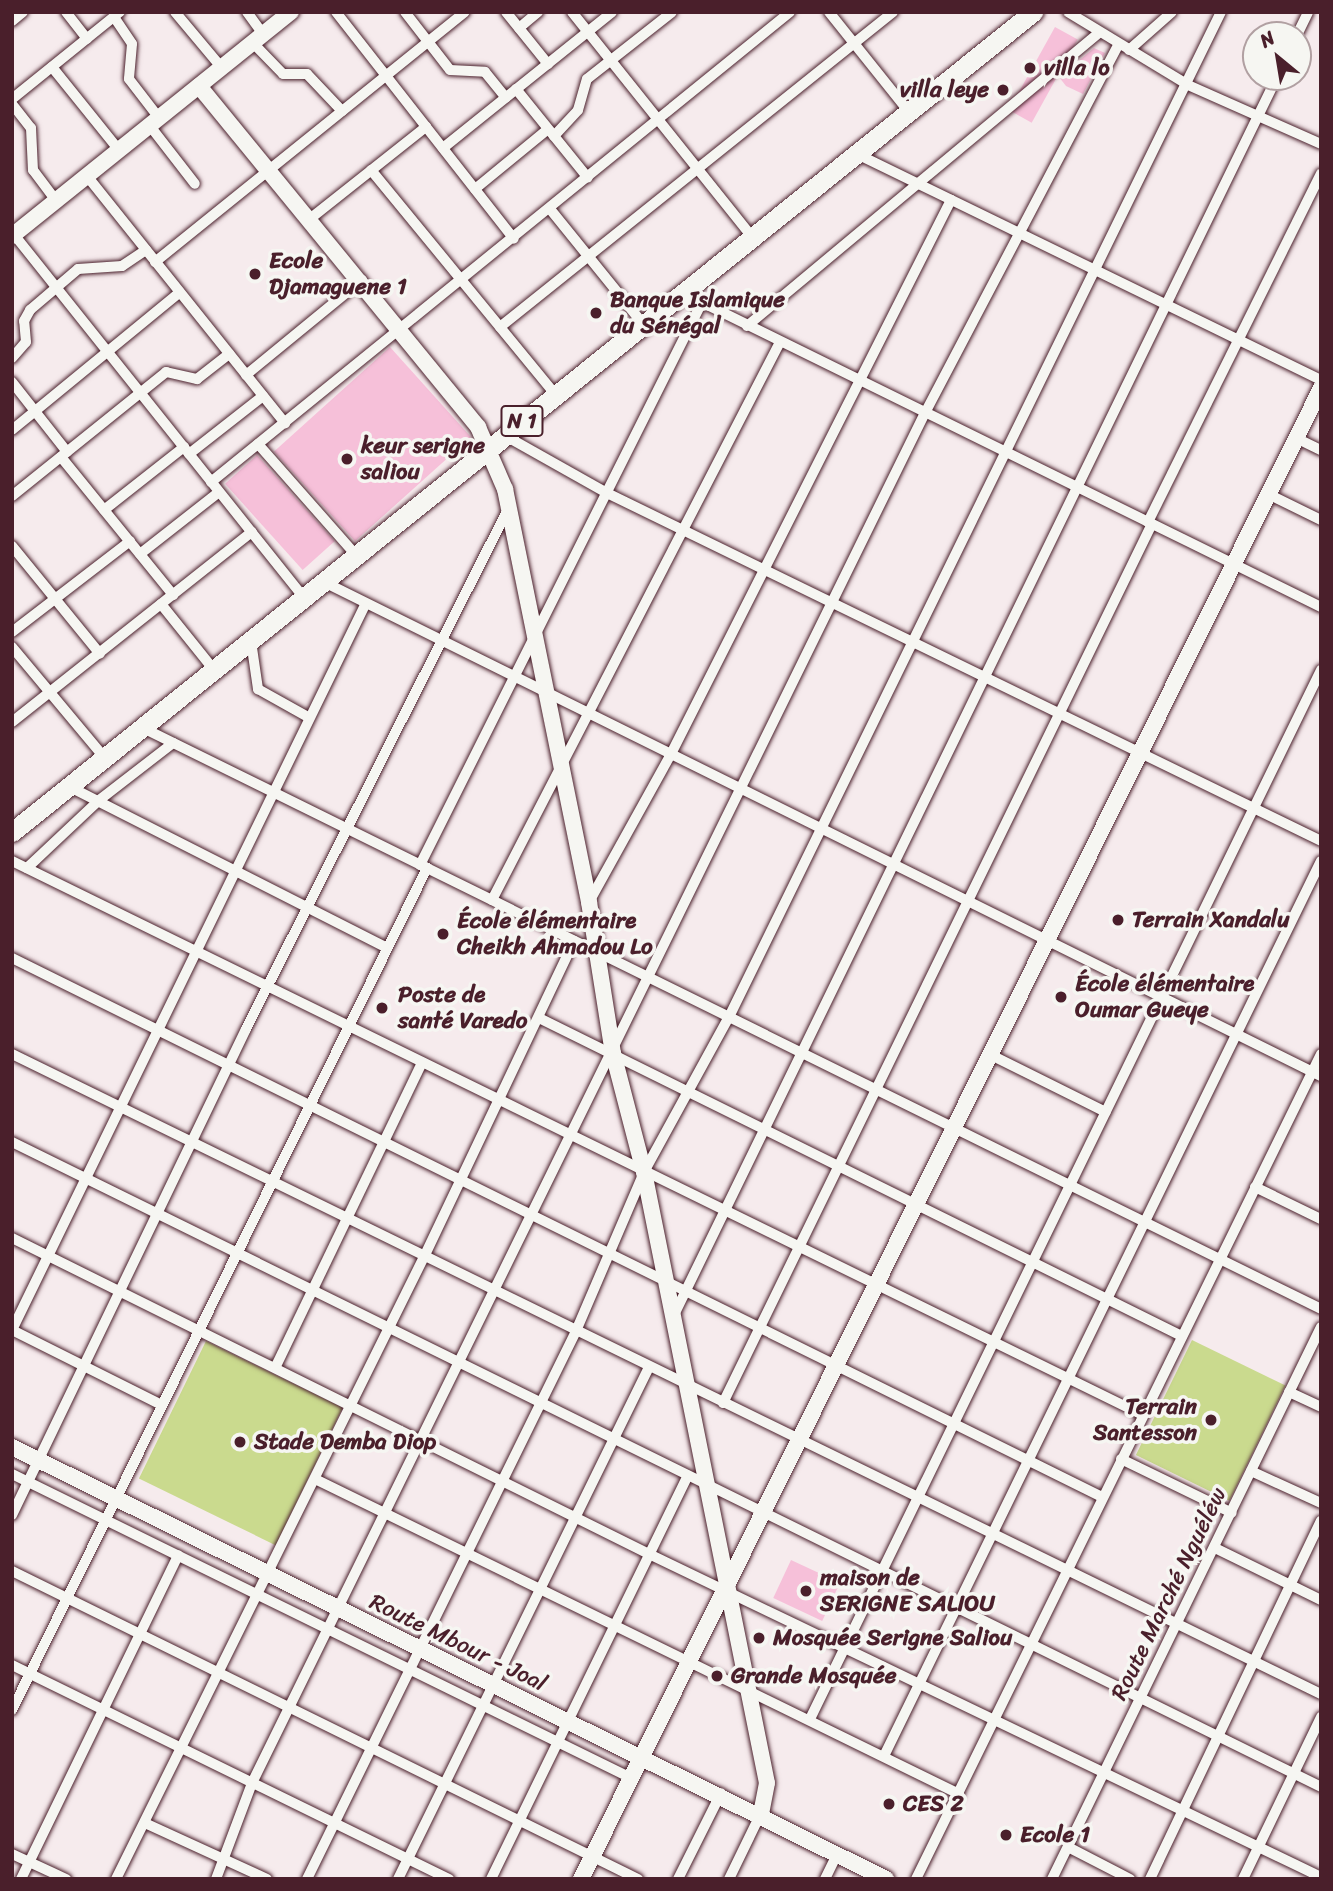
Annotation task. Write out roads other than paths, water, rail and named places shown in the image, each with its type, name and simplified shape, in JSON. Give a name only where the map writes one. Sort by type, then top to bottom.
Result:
[{"type":"highway","name":"N 1","points":[[12,832],[1033,12]]},
{"type":"main road","points":[[13,234],[291,12]]},
{"type":"main road","points":[[199,86],[400,328],[498,441],[599,953],[613,1053],[644,1172],[683,1383],[766,1783],[761,1813]]},
{"type":"main road","points":[[581,1879],[645,1757],[726,1587],[801,1441],[1321,388]]},
{"type":"main road","name":"Route Mbour - Joal","points":[[12,1447],[338,1611],[721,1793],[886,1879]]},
{"type":"street","points":[[12,21],[23,12]]},
{"type":"street","points":[[66,12],[87,39]]},
{"type":"street","points":[[175,12],[222,68]]},
{"type":"street","points":[[247,12],[258,39],[283,74],[307,74],[342,111]]},
{"type":"street","points":[[336,12],[514,239]]},
{"type":"street","points":[[405,12],[427,43],[455,73],[485,72],[506,98]]},
{"type":"street","points":[[155,262],[465,12]]},
{"type":"street","points":[[506,12],[548,64]]},
{"type":"street","points":[[519,28],[538,12]]},
{"type":"street","points":[[572,12],[752,237]]},
{"type":"street","points":[[443,148],[612,12]]},
{"type":"street","points":[[475,189],[578,110],[587,79],[673,12]]},
{"type":"street","points":[[211,482],[514,239],[790,12]]},
{"type":"street","points":[[829,12],[909,112]]},
{"type":"street","points":[[500,327],[893,12]]},
{"type":"street","points":[[1068,12],[1188,85],[1259,113],[1321,144]]},
{"type":"street","points":[[215,1879],[226,1857],[252,1783],[422,1442],[925,413],[1018,234],[1124,47],[1172,12]]},
{"type":"street","points":[[307,1879],[369,1747],[420,1650],[576,1331],[644,1172],[729,1017],[1094,270],[1188,85],[1221,12]]},
{"type":"street","points":[[1311,12],[1321,16]]},
{"type":"street","points":[[12,99],[117,15],[132,44],[129,79],[195,184]]},
{"type":"street","points":[[747,326],[1099,33]]},
{"type":"street","points":[[51,67],[119,150]]},
{"type":"street","points":[[516,89],[588,178]]},
{"type":"street","points":[[671,1321],[1270,91]]},
{"type":"street","points":[[12,104],[31,128],[33,170],[56,201]]},
{"type":"street","points":[[311,218],[426,127]]},
{"type":"street","points":[[857,154],[1321,380]]},
{"type":"street","points":[[371,170],[555,394]]},
{"type":"street","points":[[723,1403],[1321,174]]},
{"type":"street","points":[[87,176],[285,423]]},
{"type":"street","points":[[589,902],[671,754],[761,568],[951,200]]},
{"type":"street","points":[[550,209],[643,324]]},
{"type":"street","points":[[13,234],[304,598]]},
{"type":"street","points":[[12,358],[26,342],[26,316],[84,266],[122,266],[146,250]]},
{"type":"street","points":[[246,374],[362,280]]},
{"type":"street","points":[[12,430],[180,292]]},
{"type":"street","points":[[683,293],[1321,607]]},
{"type":"street","points":[[12,1710],[350,1025],[512,677],[702,302]]},
{"type":"street","points":[[492,900],[685,531],[780,342]]},
{"type":"street","points":[[12,496],[166,372],[197,379],[229,354]]},
{"type":"street","points":[[12,382],[104,510],[173,595]]},
{"type":"street","points":[[104,510],[263,396]]},
{"type":"street","points":[[1296,438],[1321,450]]},
{"type":"street","points":[[498,441],[1321,841]]},
{"type":"street","points":[[258,444],[356,555]]},
{"type":"street","points":[[140,554],[219,492]]},
{"type":"street","points":[[1268,494],[1321,520]]},
{"type":"street","points":[[12,1515],[123,1290],[227,1067],[348,828],[437,641],[510,507]]},
{"type":"street","points":[[12,722],[252,532]]},
{"type":"street","points":[[12,632],[130,541]]},
{"type":"street","points":[[12,546],[100,653]]},
{"type":"street","points":[[324,582],[437,641],[1316,1073]]},
{"type":"street","points":[[161,604],[214,670]]},
{"type":"street","points":[[162,1405],[12,1330],[155,1030],[365,605]]},
{"type":"street","points":[[251,641],[258,689],[308,717]]},
{"type":"street","points":[[13,651],[104,757]]},
{"type":"street","points":[[810,1719],[1321,670]]},
{"type":"street","points":[[141,727],[1321,1309]]},
{"type":"street","points":[[27,868],[98,801],[173,743]]},
{"type":"street","points":[[68,786],[387,948]]},
{"type":"street","points":[[12,861],[1143,1415]]},
{"type":"street","points":[[884,1756],[1321,861]]},
{"type":"street","points":[[116,1879],[147,1824],[390,1328],[497,1098],[539,1018],[574,941]]},
{"type":"street","points":[[12,958],[227,1067],[611,1253],[1102,1497]]},
{"type":"street","points":[[539,1018],[613,1053],[687,1094],[1182,1336]]},
{"type":"street","points":[[12,1054],[1321,1694]]},
{"type":"street","points":[[916,1879],[1069,1572],[1102,1497],[1255,1187],[1316,1073],[1321,1054]]},
{"type":"street","points":[[991,1055],[1106,1112]]},
{"type":"street","points":[[276,1366],[422,1062]]},
{"type":"street","points":[[12,1142],[1321,1787]]},
{"type":"street","points":[[1255,1187],[1321,1219]]},
{"type":"street","points":[[12,1238],[123,1290],[649,1554],[726,1587],[1321,1877]]},
{"type":"street","name":"Route Marché Nguéléw","points":[[1052,1879],[1321,1327]]},
{"type":"street","points":[[398,1879],[649,1367]]},
{"type":"street","points":[[1289,1392],[1321,1406]]},
{"type":"street","points":[[1121,1460],[1232,1513]]},
{"type":"street","points":[[1251,1471],[1321,1503]]},
{"type":"street","points":[[12,1474],[633,1779]]},
{"type":"street","points":[[491,1879],[688,1475]]},
{"type":"street","points":[[315,1479],[690,1666],[810,1719],[959,1794]]},
{"type":"street","points":[[1150,1879],[1186,1811],[1321,1521]]},
{"type":"street","points":[[1215,1548],[1321,1600]]},
{"type":"street","points":[[21,1879],[178,1555]]},
{"type":"street","points":[[12,1572],[638,1879]]},
{"type":"street","points":[[12,1665],[252,1783],[335,1820],[449,1879]]},
{"type":"street","points":[[1243,1879],[1321,1717]]},
{"type":"street","points":[[678,1879],[721,1793]]},
{"type":"street","points":[[729,1879],[761,1813]]},
{"type":"street","points":[[147,1824],[226,1857],[267,1879]]},
{"type":"street","points":[[1068,1847],[1130,1879]]},
{"type":"street","points":[[12,1854],[66,1879]]},
{"type":"street","points":[[825,1879],[837,1854]]},
{"type":"place","name":"villa lo","points":[[1030,68]]},
{"type":"place","name":"villa leye","points":[[1003,90]]},
{"type":"place","name":"Ecole Djamaguene 1","points":[[255,274]]},
{"type":"place","name":"Banque Islamique du Sénégal","points":[[596,313]]},
{"type":"place","name":"keur serigne saliou","points":[[347,459]]},
{"type":"place","name":"Terrain Xandalu","points":[[1118,920]]},
{"type":"place","name":"École élémentaire Cheikh Ahmadou Lo","points":[[443,934]]},
{"type":"place","name":"École élémentaire Oumar Gueye","points":[[1061,997]]},
{"type":"place","name":"Poste de santé Varedo","points":[[382,1008]]},
{"type":"place","name":"Terrain Santesson","points":[[1211,1420]]},
{"type":"place","name":"Stade Demba Diop","points":[[240,1442]]},
{"type":"place","name":"maison de SERIGNE SALIOU","points":[[806,1591]]},
{"type":"place","name":"Mosquée Serigne Saliou","points":[[759,1638]]},
{"type":"place","name":"Grande Mosquée","points":[[717,1676]]},
{"type":"place","name":"CES 2","points":[[889,1804]]},
{"type":"place","name":"Ecole 1","points":[[1006,1835]]}]
